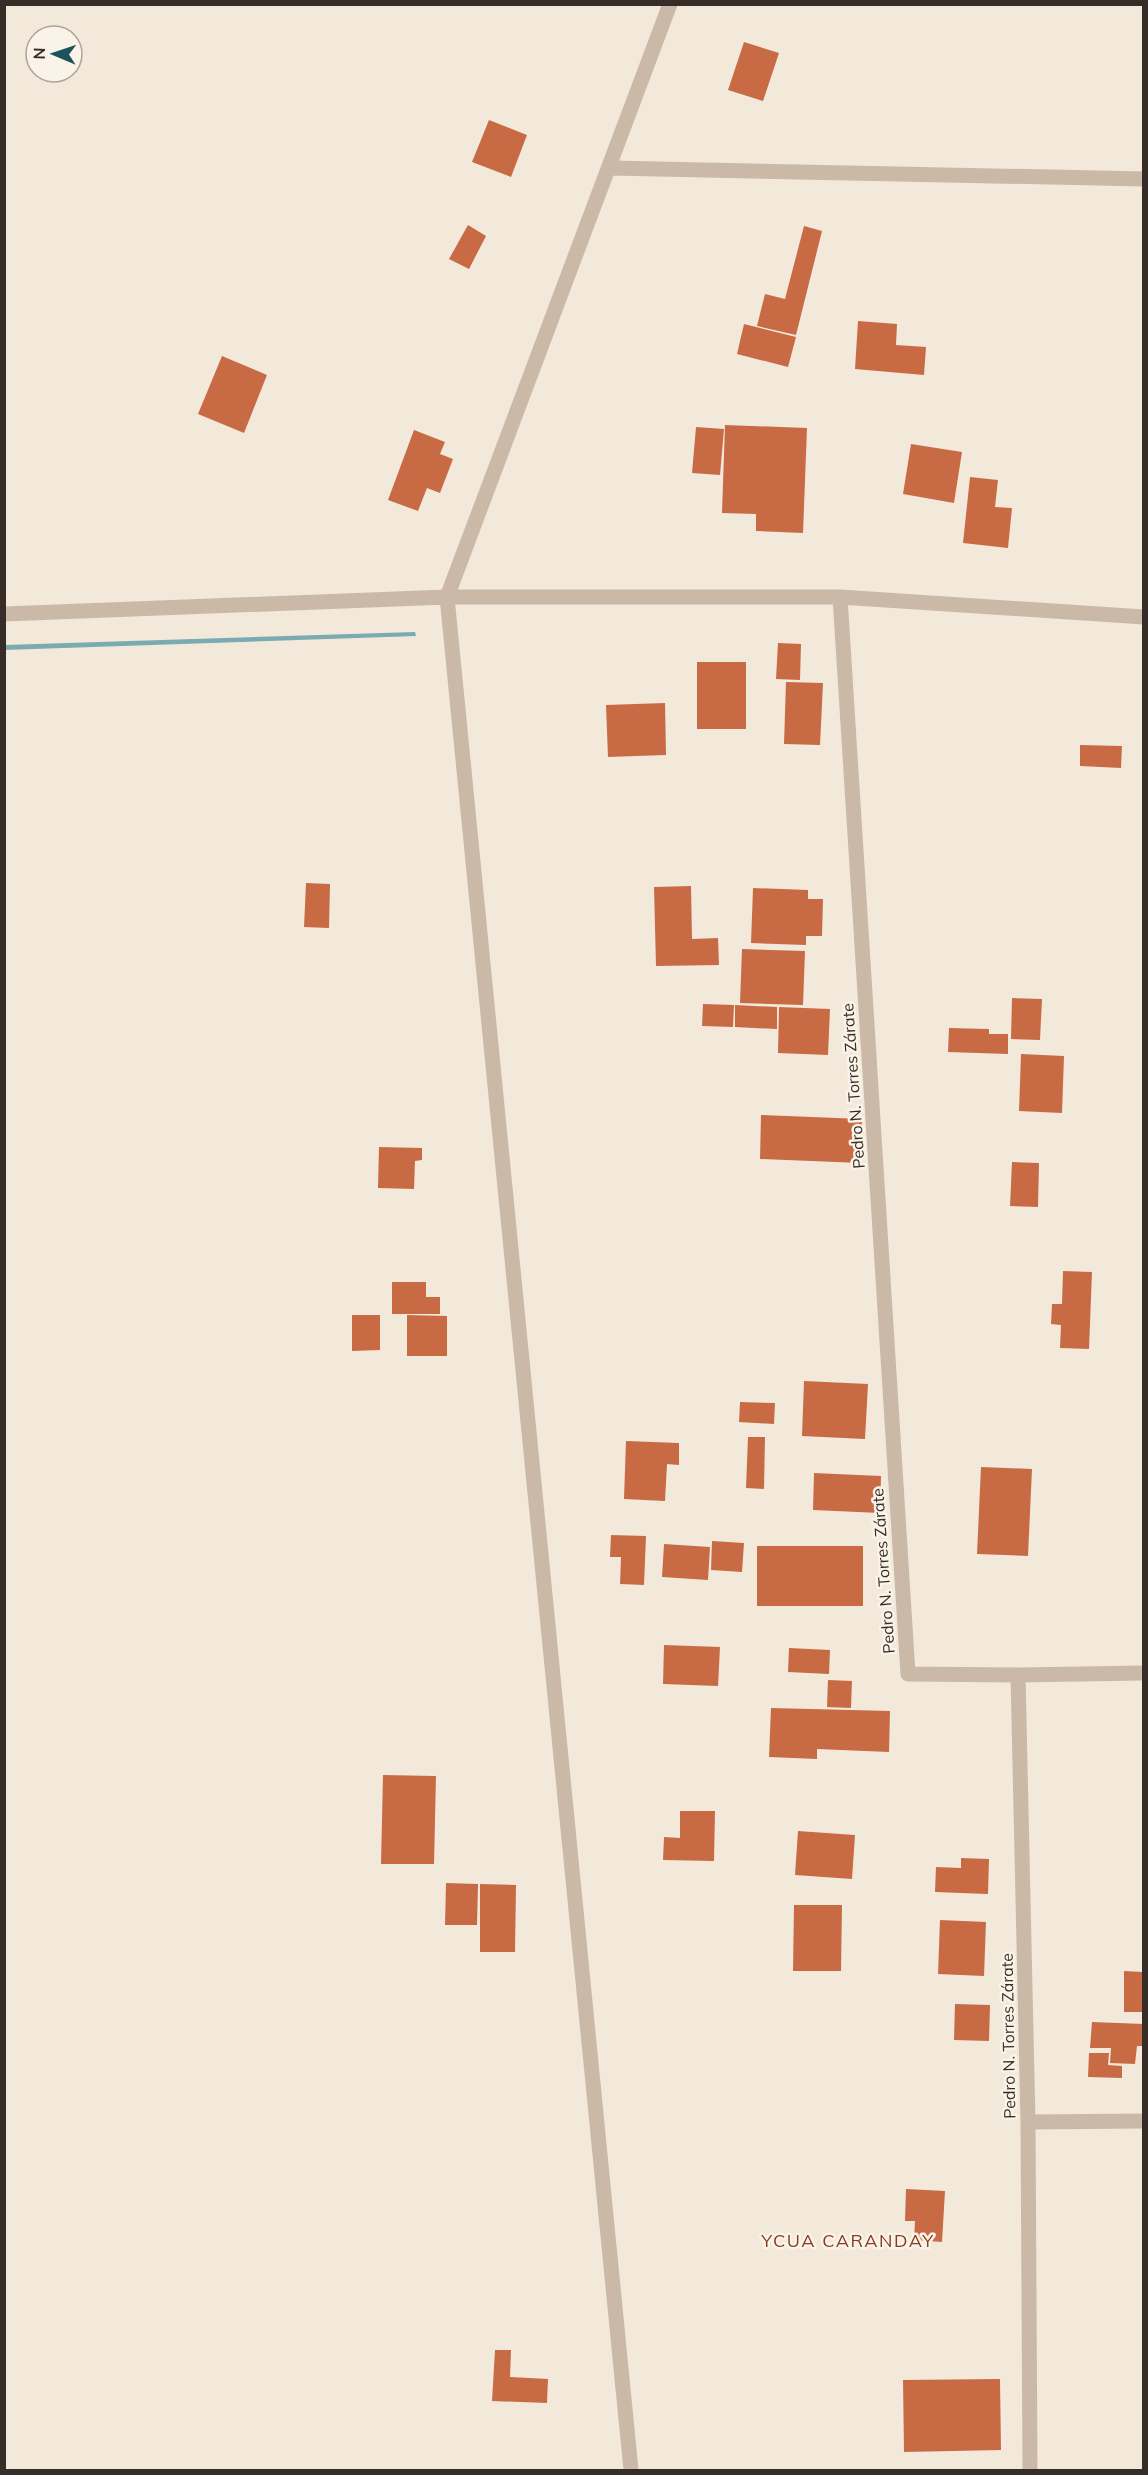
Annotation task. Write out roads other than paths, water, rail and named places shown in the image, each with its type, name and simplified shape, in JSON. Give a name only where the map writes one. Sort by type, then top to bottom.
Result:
[{"type":"street","points":[[631,2470],[447,597],[670,4]]},
{"type":"street","points":[[610,168],[1143,179]]},
{"type":"street","points":[[4,614],[447,597],[840,597],[1143,617]]},
{"type":"street","name":"Pedro N. Torres Zárate","points":[[840,597],[908,1674],[1018,1675],[1028,2122],[1030,2470]]},
{"type":"street","points":[[1018,1675],[1143,1673]]},
{"type":"street","points":[[1028,2122],[1143,2121]]},
{"type":"water","points":[[415,632],[416,636],[4,650],[5,645]]},
{"type":"district","name":"YCUA CARANDAY","points":[[848,2240]]}]
